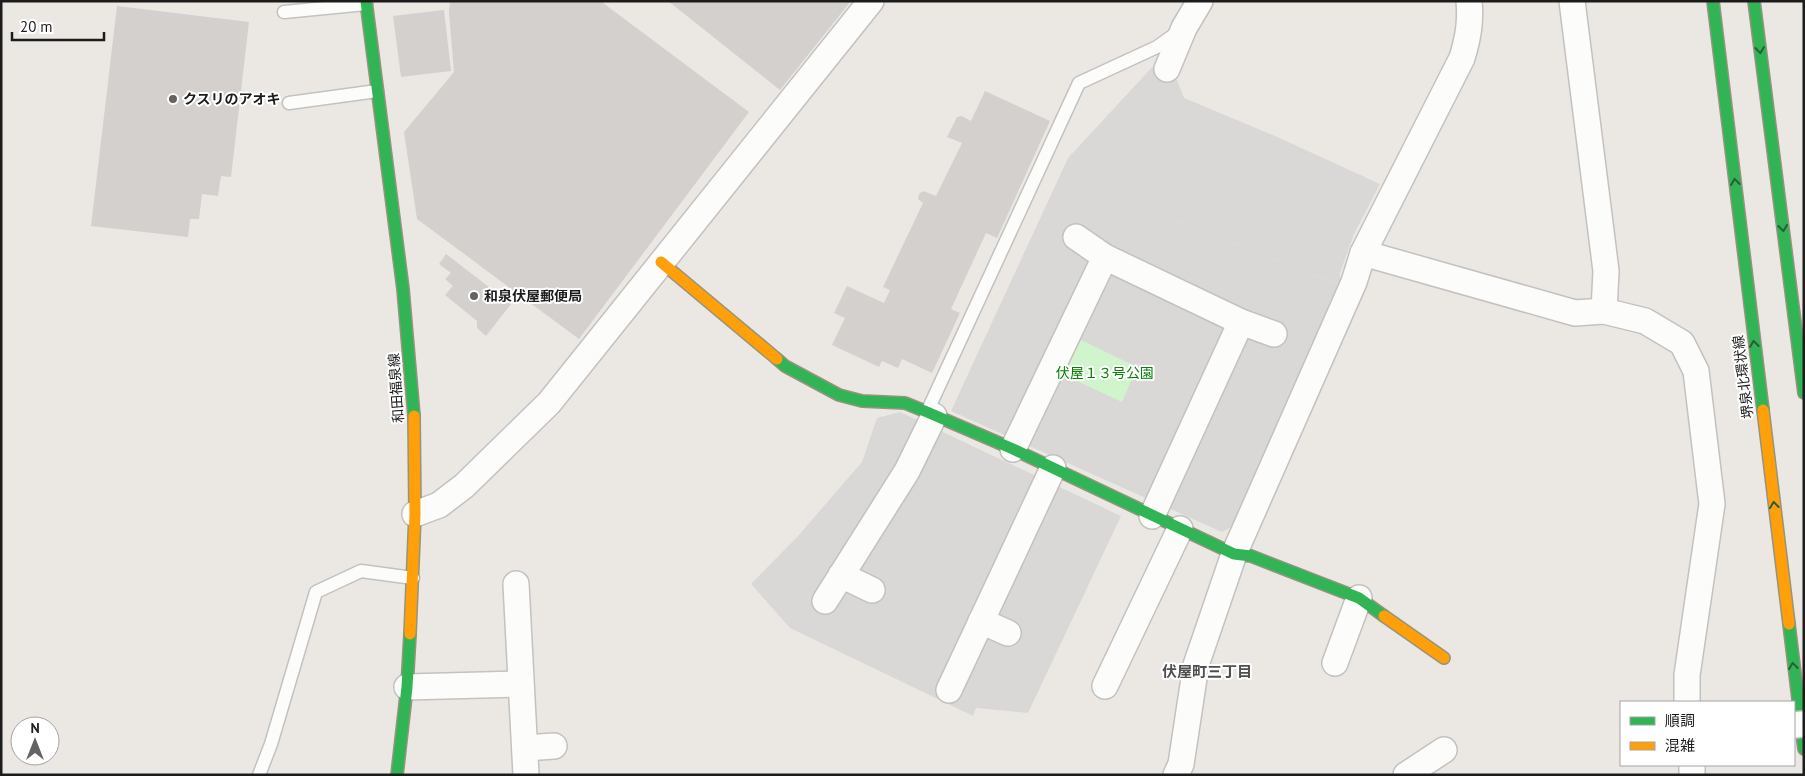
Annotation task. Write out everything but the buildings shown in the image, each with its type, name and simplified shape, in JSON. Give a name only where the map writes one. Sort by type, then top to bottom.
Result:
[{"type":"main road","name":"堺泉北環状線","points":[[1713,1],[1804,749]]},
{"type":"main road","points":[[1754,1],[1804,393]]},
{"type":"main road","name":"和田福泉線","points":[[366,2],[403,289],[414,401],[415,514],[407,687],[397,775]]},
{"type":"main road","points":[[661,262],[785,366],[839,396],[862,401],[905,403],[1013,449],[1234,554],[1251,556],[1359,598],[1444,658]]},
{"type":"street","points":[[415,514],[438,505],[464,486],[549,403],[871,1]]},
{"type":"street","points":[[1167,69],[1184,28],[1200,1]]},
{"type":"street","points":[[1176,775],[1181,764],[1196,665],[1234,554],[1354,282],[1362,253],[1462,58],[1469,34],[1469,1]]},
{"type":"street","points":[[1572,1],[1606,271],[1604,312]]},
{"type":"street","points":[[1076,237],[1106,257],[1241,322],[1274,334]]},
{"type":"street","points":[[1362,253],[1575,313],[1604,312],[1645,321],[1682,343],[1696,371],[1712,504],[1687,675],[1687,701]]},
{"type":"street","points":[[1013,449],[1106,257]]},
{"type":"street","points":[[1152,516],[1241,322]]},
{"type":"street","points":[[825,601],[907,471],[931,414]]},
{"type":"street","points":[[949,690],[1052,468]]},
{"type":"street","points":[[1105,686],[1180,529]]},
{"type":"street","points":[[841,576],[872,590]]},
{"type":"street","points":[[516,584],[526,775]]},
{"type":"street","points":[[1335,663],[1359,598]]},
{"type":"street","points":[[981,621],[1008,633]]},
{"type":"street","points":[[407,687],[521,684]]},
{"type":"street","points":[[525,748],[554,746]]},
{"type":"street","points":[[1406,775],[1444,750]]},
{"type":"lane","points":[[284,12],[366,2]]},
{"type":"lane","points":[[931,414],[1079,83],[1157,48],[1184,28]]},
{"type":"lane","points":[[289,103],[377,91]]},
{"type":"lane","points":[[259,775],[271,744],[316,592],[361,571],[412,578]]},
{"type":"shaded area","points":[[1156,63],[1177,80],[1184,98],[1275,136],[1380,184],[1354,234],[1340,273],[1340,285],[1149,210],[1068,158]]},
{"type":"shaded area","points":[[1068,158],[1149,210],[1340,285],[1275,429],[1235,525],[1222,532],[951,411]]},
{"type":"shaded area","points":[[900,412],[1121,516],[1028,713],[976,708],[973,716],[790,628],[751,584],[798,536],[862,462],[877,418]]},
{"type":"green space","name":"伏屋１３号公園","points":[[1081,340],[1137,367],[1122,402],[1064,375]]},
{"type":"traffic: fast","points":[[366,1],[403,289],[414,416]]},
{"type":"traffic: fast","points":[[1713,1],[1763,410]]},
{"type":"traffic: fast","points":[[1754,1],[1804,393]]},
{"type":"traffic: fast","points":[[777,359],[785,366],[839,395],[862,401],[905,403],[927,412],[1013,449],[1234,554],[1251,556],[1359,598],[1384,616]]},
{"type":"traffic: fast","points":[[1789,624],[1804,749]]},
{"type":"traffic: fast","points":[[397,775],[407,687],[410,634]]},
{"type":"traffic: slow","points":[[661,262],[777,359]]},
{"type":"traffic: slow","points":[[1763,410],[1789,624]]},
{"type":"traffic: slow","points":[[410,634],[415,514],[414,416]]},
{"type":"traffic: slow","points":[[1384,616],[1444,658]]},
{"type":"place","name":"クスリのアオキ","points":[[173,99]]},
{"type":"place","name":"和泉伏屋郵便局","points":[[474,296]]},
{"type":"district","name":"伏屋町三丁目","points":[[1207,672]]}]
